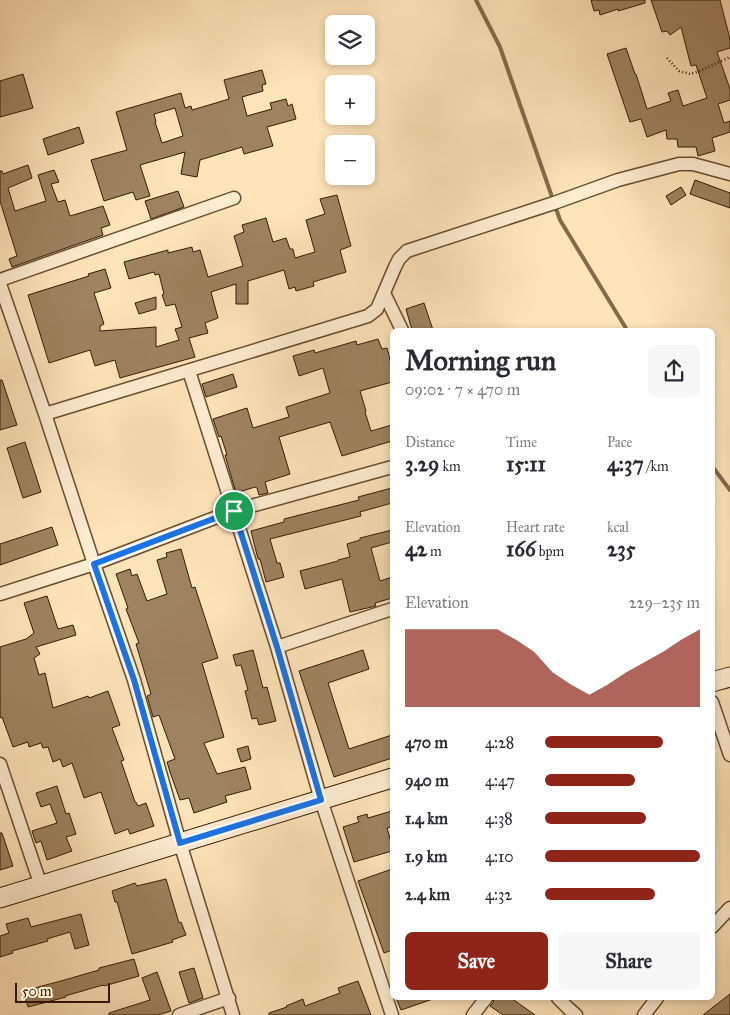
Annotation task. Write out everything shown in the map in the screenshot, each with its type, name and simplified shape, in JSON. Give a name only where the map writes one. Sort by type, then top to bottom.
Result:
[{"type":"street","points":[[45,414],[368,316],[377,309],[394,267],[407,251],[554,204],[618,180],[679,164],[693,164],[730,174]]},
{"type":"street","points":[[0,280],[234,198]]},
{"type":"street","points":[[0,284],[134,680],[180,843],[233,1015]]},
{"type":"street","points":[[384,293],[401,328]]},
{"type":"street","points":[[189,371],[277,647],[321,800],[392,1015]]},
{"type":"street","points":[[0,594],[94,564],[234,511],[390,468]]},
{"type":"street","points":[[277,647],[390,610]]},
{"type":"street","points":[[715,681],[730,677]]},
{"type":"street","points":[[715,711],[730,755]]},
{"type":"street","points":[[0,764],[41,886]]},
{"type":"street","points":[[0,898],[390,779]]},
{"type":"street","points":[[715,924],[730,908]]},
{"type":"street","points":[[179,1015],[229,998]]},
{"type":"street","points":[[473,1015],[484,1000]]},
{"type":"street","points":[[560,1000],[576,1015]]},
{"type":"street","points":[[644,1015],[656,1000]]},
{"type":"path","points":[[667,58],[679,71],[690,74],[730,57]]},
{"type":"building","points":[[591,0],[645,0],[645,3],[600,15],[599,10],[594,11]]},
{"type":"building","points":[[651,0],[720,0],[730,39],[730,48],[717,52],[730,89],[730,100],[718,104],[724,123],[730,121],[730,132],[712,138],[715,151],[698,156],[696,147],[678,147],[677,139],[667,139],[666,130],[647,137],[641,119],[630,122],[607,54],[626,48],[647,109],[671,101],[668,93],[678,90],[683,106],[707,98],[696,65],[691,66],[681,27],[670,35],[667,31],[662,32]]},
{"type":"building","points":[[262,70],[266,84],[262,85],[263,91],[242,97],[247,116],[272,109],[270,103],[286,99],[288,106],[292,104],[296,119],[267,127],[273,146],[244,154],[242,147],[200,160],[197,177],[181,174],[185,152],[140,165],[150,196],[136,200],[133,192],[104,201],[91,160],[127,150],[116,112],[181,93],[185,108],[191,106],[192,110],[209,105],[229,99],[224,80]],"holes":[[[175,108],[183,136],[162,143],[154,114]]]},
{"type":"building","points":[[23,74],[33,108],[0,117],[0,81]]},
{"type":"building","points":[[79,127],[84,143],[48,155],[43,139]]},
{"type":"building","points":[[28,165],[32,178],[8,188],[15,211],[46,201],[38,175],[54,170],[59,182],[51,184],[58,202],[65,200],[70,216],[103,206],[110,225],[101,228],[103,235],[12,267],[9,259],[17,256],[0,201],[0,171],[3,174]]},
{"type":"building","points":[[695,180],[730,193],[730,208],[690,194]]},
{"type":"building","points":[[681,187],[686,195],[671,205],[666,196]]},
{"type":"building","points":[[178,191],[184,207],[151,219],[145,201]]},
{"type":"building","points":[[337,195],[351,246],[340,250],[346,272],[313,282],[314,286],[296,291],[295,287],[289,289],[284,270],[248,281],[248,304],[236,304],[236,284],[211,292],[218,318],[205,323],[208,333],[189,338],[195,357],[120,378],[115,360],[95,366],[90,350],[49,363],[28,295],[89,276],[88,274],[105,269],[111,288],[94,293],[104,324],[100,326],[100,331],[156,327],[156,347],[179,340],[175,329],[182,327],[175,304],[166,306],[162,295],[164,294],[159,274],[155,275],[154,272],[129,279],[124,262],[168,250],[168,253],[192,247],[193,252],[200,250],[208,277],[243,266],[234,236],[244,232],[242,225],[266,218],[273,242],[286,238],[290,249],[293,249],[295,258],[315,252],[306,220],[325,214],[320,199]]},
{"type":"building","points":[[156,297],[156,309],[139,314],[135,303]]},
{"type":"building","points":[[424,303],[432,328],[411,328],[406,309]]},
{"type":"building","points":[[378,339],[382,349],[387,348],[390,359],[390,383],[360,391],[371,431],[390,426],[390,442],[342,456],[330,422],[279,437],[290,474],[265,482],[268,493],[259,495],[255,487],[236,493],[225,455],[227,455],[213,419],[247,408],[253,428],[289,417],[286,407],[330,393],[323,368],[299,376],[293,356],[314,350],[315,353],[356,341],[357,345]]},
{"type":"building","points":[[233,374],[237,387],[206,397],[202,384]]},
{"type":"building","points":[[0,380],[2,380],[17,425],[0,430]]},
{"type":"building","points":[[25,442],[41,492],[23,498],[7,448]]},
{"type":"building","points":[[390,489],[390,504],[360,512],[361,516],[270,539],[277,563],[280,563],[284,577],[266,582],[251,531],[284,522],[284,519],[359,500],[358,497]]},
{"type":"building","points":[[52,527],[58,545],[0,565],[0,544]]},
{"type":"building","points":[[390,530],[390,543],[371,548],[380,581],[390,578],[390,599],[375,603],[376,606],[350,612],[342,579],[305,589],[300,571],[350,557],[347,544],[360,540],[360,538]]},
{"type":"building","points":[[181,549],[192,588],[195,587],[218,658],[202,663],[224,737],[204,743],[217,774],[245,767],[251,789],[225,796],[227,802],[194,813],[189,798],[180,800],[170,772],[167,762],[175,759],[159,715],[153,717],[147,696],[151,694],[136,644],[139,643],[126,609],[128,608],[116,574],[130,569],[132,576],[137,574],[147,601],[167,594],[157,560],[167,557],[166,553]]},
{"type":"building","points":[[47,596],[58,629],[73,625],[76,635],[36,647],[40,654],[34,658],[39,675],[45,673],[53,708],[108,691],[120,725],[112,728],[124,760],[121,761],[135,802],[138,806],[146,803],[154,826],[130,834],[128,829],[115,834],[101,792],[84,798],[72,763],[63,767],[60,759],[53,762],[48,747],[43,748],[41,743],[29,747],[28,742],[13,747],[2,717],[0,718],[0,647],[26,639],[34,633],[24,603]]},
{"type":"building","points":[[253,650],[263,688],[267,687],[276,721],[259,725],[257,718],[252,719],[245,691],[248,690],[241,665],[236,666],[233,655]]},
{"type":"building","points":[[363,650],[369,669],[328,683],[349,749],[390,736],[390,759],[334,777],[299,671]]},
{"type":"building","points":[[248,746],[251,759],[241,762],[237,749]]},
{"type":"building","points":[[57,786],[66,814],[69,813],[76,834],[66,837],[72,851],[47,860],[41,841],[36,843],[32,831],[57,823],[50,804],[41,807],[36,793]]},
{"type":"building","points":[[390,812],[390,827],[387,828],[390,838],[390,852],[354,862],[343,827],[359,822],[357,817],[367,814],[368,818]]},
{"type":"building","points":[[0,833],[2,833],[13,866],[0,870]]},
{"type":"building","points":[[390,870],[390,951],[384,953],[358,881]]},
{"type":"building","points":[[166,879],[179,923],[181,922],[186,935],[172,940],[173,942],[132,954],[112,891],[135,883],[137,886]]},
{"type":"building","points":[[81,914],[89,945],[75,949],[70,932],[47,939],[48,941],[12,951],[13,953],[0,957],[0,936],[9,933],[6,924],[28,918],[31,927]]},
{"type":"building","points":[[134,959],[139,976],[28,1007],[23,991]]},
{"type":"building","points":[[194,968],[203,998],[189,1003],[179,972]]},
{"type":"building","points":[[157,972],[171,1011],[158,1015],[109,1015],[109,1013],[150,1000],[142,978]]},
{"type":"building","points":[[358,981],[371,1015],[269,1015],[269,1013],[303,999],[305,1006],[340,993],[338,988]]},
{"type":"building","points":[[730,994],[730,1015],[703,1015]]},
{"type":"building","points":[[397,1000],[430,1000],[401,1010]]},
{"type":"building","points":[[494,1000],[514,1000],[535,1015],[503,1015],[490,1006]]},
{"type":"waterway","points":[[476,0],[500,47],[560,220],[626,328]]},
{"type":"waterway","points":[[715,470],[730,490]]},
{"type":"route","points":[[234,511],[277,647],[321,800],[180,843],[134,680],[94,564],[234,511]]}]
